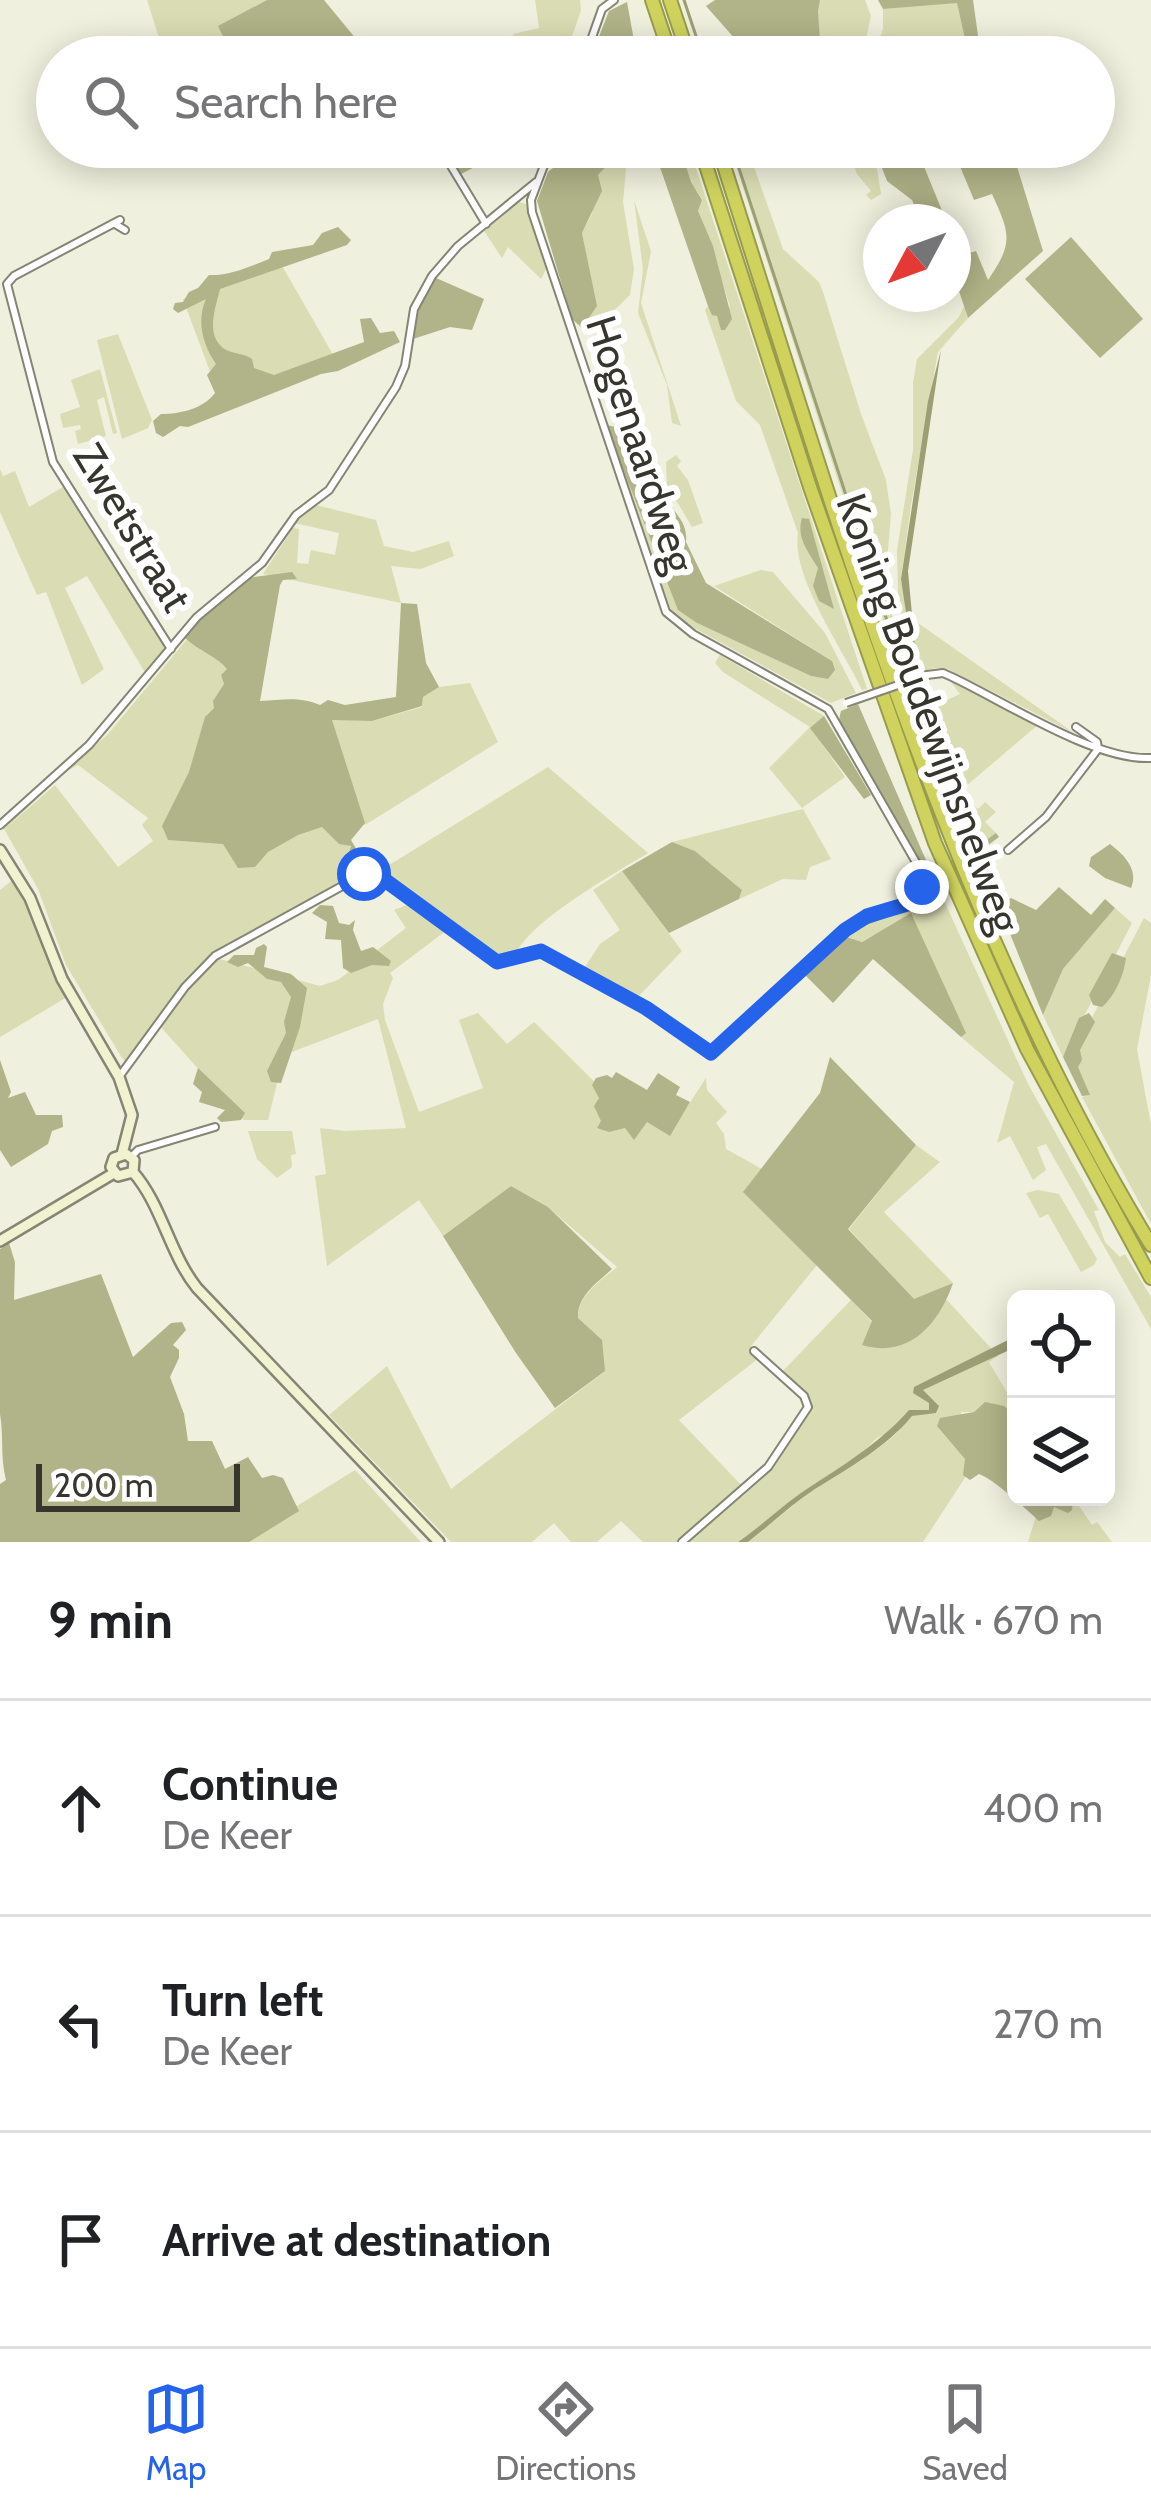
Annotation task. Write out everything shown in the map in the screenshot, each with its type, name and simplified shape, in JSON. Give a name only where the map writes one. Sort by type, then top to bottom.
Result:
[{"type":"highway","points":[[652,0],[664,36]]},
{"type":"highway","points":[[670,0],[682,36]]},
{"type":"highway","name":"Koning Boudewijnsnelweg","points":[[707,168],[810,488],[935,843],[1027,1049],[1151,1278]]},
{"type":"highway","name":"Koning Boudewijnsnelweg","points":[[725,168],[886,662],[951,837],[1042,1042],[1151,1245]]},
{"type":"street","points":[[591,36],[601,4],[614,0]]},
{"type":"street","points":[[452,168],[486,224]]},
{"type":"street","points":[[0,825],[89,745],[197,617],[262,562],[296,515],[329,490],[405,366],[407,336],[424,290],[445,259],[537,182],[543,168]]},
{"type":"street","name":"Hogenaardweg","points":[[537,182],[532,212],[666,612],[693,634],[828,710]]},
{"type":"street","name":"Zwetstraat","points":[[125,230],[118,222],[7,284],[53,462],[171,649]]},
{"type":"street","points":[[118,1077],[185,987],[215,956],[367,874],[388,882],[497,962],[541,951],[646,1008],[706,1052],[716,1051],[845,930],[867,916],[914,902],[921,891],[921,871],[828,710],[943,673],[1098,749],[1129,758],[1151,758]]},
{"type":"street","points":[[1008,850],[1046,817],[1098,749],[1097,742],[1076,728]]},
{"type":"street","points":[[0,850],[30,898],[62,979],[118,1077],[132,1114],[128,1156],[135,1165],[130,1175]]},
{"type":"street","points":[[114,1173],[112,1161],[215,1127]]},
{"type":"street","points":[[0,1241],[114,1173],[130,1175],[149,1198],[179,1264],[197,1288],[440,1542]]},
{"type":"street","points":[[682,1542],[768,1467],[808,1407],[804,1396],[754,1351]]},
{"type":"shaded area","points":[[147,0],[267,0],[219,26],[224,36],[158,36]]},
{"type":"shaded area","points":[[267,0],[324,0],[354,36],[223,36],[218,26]]},
{"type":"shaded area","points":[[535,0],[580,0],[572,36],[513,34],[539,28]]},
{"type":"shaded area","points":[[715,0],[820,0],[820,36],[732,36],[706,6]]},
{"type":"shaded area","points":[[820,0],[865,0],[871,16],[867,36],[819,36]]},
{"type":"shaded area","points":[[878,0],[973,0],[978,36],[964,36],[957,3],[883,9]]},
{"type":"shaded area","points":[[627,2],[633,36],[599,36],[609,11]]},
{"type":"shaded area","points":[[957,2],[964,36],[881,36],[883,9]]},
{"type":"shaded area","points":[[553,168],[605,168],[598,175],[602,191],[582,233],[597,306],[582,328],[572,319],[537,201]]},
{"type":"shaded area","points":[[606,168],[626,168],[623,202],[634,269],[630,295],[600,324],[582,328],[596,306],[582,233],[592,214],[598,175]]},
{"type":"shaded area","points":[[660,168],[687,168],[702,200],[698,211],[713,246],[732,319],[725,330],[708,306]]},
{"type":"shaded area","points":[[687,168],[696,168],[867,689],[862,690],[810,591],[798,551],[798,533],[760,425],[736,401],[705,310],[708,306],[720,320],[730,306],[698,211],[702,199]]},
{"type":"shaded area","points":[[737,168],[754,168],[783,249],[819,282],[886,480],[891,514],[887,562],[891,611],[906,676],[902,678]]},
{"type":"shaded area","points":[[855,168],[876,168],[881,194],[871,200],[866,195],[871,191]]},
{"type":"shaded area","points":[[882,168],[925,168],[939,204],[914,204],[887,181]]},
{"type":"shaded area","points":[[961,168],[1017,168],[1043,251],[968,318],[971,253],[976,251],[988,280],[1005,247],[1003,219],[992,194],[974,200]]},
{"type":"shaded area","points":[[634,200],[651,251],[641,303],[681,426],[672,423],[667,385],[638,313],[643,269]]},
{"type":"shaded area","points":[[519,202],[526,204],[546,269],[541,279],[508,247],[502,258],[484,231]]},
{"type":"shaded area","points":[[338,227],[351,240],[347,245],[220,289],[214,335],[226,350],[252,359],[254,368],[274,375],[364,342],[360,319],[371,318],[380,333],[394,331],[400,342],[338,371],[180,426],[163,437],[156,433],[153,421],[161,414],[191,410],[215,393],[207,375],[216,364],[201,324],[206,299],[178,313],[173,309],[175,303],[183,302],[209,275],[269,259],[272,252],[313,245],[322,233]]},
{"type":"shaded area","points":[[1071,237],[1143,319],[1100,358],[1025,279]]},
{"type":"shaded area","points":[[281,264],[339,365],[224,409],[183,299]]},
{"type":"shaded area","points":[[436,278],[484,299],[472,330],[450,327],[413,339],[419,308]]},
{"type":"shaded area","points":[[966,312],[968,318],[938,352],[901,579],[915,646],[911,618],[1074,733],[948,669],[912,674],[898,594],[897,550],[913,450],[913,383],[917,359]]},
{"type":"shaded area","points":[[118,334],[152,420],[148,428],[122,439],[97,340]]},
{"type":"shaded area","points":[[941,350],[908,571],[915,647],[911,646],[901,579],[928,401]]},
{"type":"shaded area","points":[[100,369],[117,433],[113,434],[104,397],[97,400],[106,436],[78,444],[75,431],[80,425],[63,428],[60,414],[80,407],[71,380]]},
{"type":"shaded area","points":[[606,425],[697,623],[811,676],[828,679],[832,661],[714,586],[761,570],[773,572],[825,633],[856,693],[831,703],[676,618],[668,609]]},
{"type":"shaded area","points":[[606,425],[626,429],[637,456],[652,458],[660,465],[663,493],[683,523],[686,542],[706,583],[832,661],[835,670],[828,679],[811,676],[678,610]]},
{"type":"shaded area","points":[[676,455],[703,523],[692,527],[667,485],[666,462]]},
{"type":"shaded area","points":[[0,469],[3,476],[15,471],[29,507],[63,487],[167,648],[146,674],[87,576],[65,588],[104,669],[82,685],[46,592],[37,595],[0,512]]},
{"type":"shaded area","points":[[316,505],[376,520],[384,546],[413,552],[449,541],[454,556],[421,569],[391,566],[401,603],[263,574],[293,528],[299,529],[297,563],[308,564],[311,550],[335,555],[339,533],[294,523]]},
{"type":"shaded area","points":[[802,518],[809,519],[834,609],[819,601],[813,586],[818,568],[802,538]]},
{"type":"shaded area","points":[[292,572],[297,579],[283,580],[280,585],[260,701],[320,705],[328,700],[345,705],[396,697],[401,603],[417,604],[426,663],[439,687],[423,697],[422,706],[372,721],[332,720],[365,823],[351,840],[364,862],[358,869],[347,860],[351,846],[339,844],[322,827],[268,852],[255,867],[238,868],[223,844],[168,840],[162,826],[189,772],[205,717],[214,708],[213,701],[224,684],[221,675],[227,669],[185,638],[186,629],[246,578]]},
{"type":"shaded area","points":[[188,638],[236,669],[300,831],[325,823],[332,826],[369,869],[381,870],[548,767],[648,853],[553,915],[515,957],[489,956],[387,879],[368,871],[212,957],[320,986],[338,980],[406,928],[394,910],[412,903],[447,930],[390,973],[393,978],[383,1004],[419,1112],[483,1088],[459,1020],[478,1013],[507,1044],[534,1022],[614,1101],[669,1135],[706,1078],[707,1090],[727,1112],[716,1123],[726,1149],[762,1169],[744,1192],[817,1265],[751,1346],[759,1358],[679,1420],[746,1490],[768,1469],[811,1408],[807,1395],[780,1374],[851,1300],[872,1322],[872,1329],[937,1309],[947,1300],[998,1356],[989,1362],[1007,1393],[1007,1412],[985,1402],[974,1412],[961,1412],[974,1464],[923,1542],[748,1542],[918,1415],[906,1413],[893,1431],[877,1438],[738,1542],[643,1542],[621,1521],[597,1542],[571,1542],[554,1523],[532,1542],[451,1542],[329,1415],[387,1366],[451,1489],[604,1372],[578,1318],[579,1309],[592,1289],[617,1267],[548,1207],[511,1186],[443,1236],[419,1200],[327,1266],[315,1176],[326,1174],[320,1128],[406,1128],[378,1019],[284,1055],[268,1120],[244,1120],[159,1025],[127,1063],[122,1058],[66,965],[38,889],[3,827],[56,781],[6,828],[55,785],[118,867],[153,841],[142,825],[148,818],[78,765],[65,772],[108,734]]},
{"type":"shaded area","points":[[720,655],[824,716],[811,728],[845,777],[802,808],[769,768],[810,727],[723,672],[715,663]]},
{"type":"shaded area","points":[[951,682],[1039,724],[959,792],[978,809],[985,802],[996,812],[985,822],[996,833],[975,848],[915,683],[927,692],[930,708],[960,694]]},
{"type":"shaded area","points":[[470,683],[498,742],[365,825],[338,757],[331,719],[372,721],[422,707],[423,697],[439,687]]},
{"type":"shaded area","points":[[858,704],[939,890],[932,893],[926,888],[925,870],[839,720],[841,711]]},
{"type":"shaded area","points":[[824,716],[871,795],[864,799],[810,728]]},
{"type":"shaded area","points":[[803,809],[831,859],[810,867],[806,880],[783,879],[739,899],[742,890],[695,851],[672,842]]},
{"type":"shaded area","points":[[996,833],[999,837],[983,849],[1005,902],[1011,898],[1036,910],[1059,887],[1091,915],[1105,899],[1115,908],[1063,969],[1043,1015],[975,848]]},
{"type":"shaded area","points":[[672,842],[695,851],[742,890],[739,899],[669,933],[622,871]]},
{"type":"shaded area","points":[[1110,844],[1132,869],[1131,888],[1089,866],[1091,857]]},
{"type":"shaded area","points":[[622,871],[682,951],[634,1001],[581,973],[600,944],[620,930],[593,890]]},
{"type":"shaded area","points":[[15,878],[67,997],[0,1037],[0,890]]},
{"type":"shaded area","points":[[926,888],[929,893],[939,890],[1028,1084],[1099,1210],[1094,1211],[1105,1242],[1120,1257],[1125,1254],[1151,1297],[1151,1329],[1046,1144],[1037,1147],[1046,1170],[1033,1180],[1010,1136],[997,1143],[1014,1082],[961,1037],[965,1032],[911,914],[861,942],[843,936],[871,917],[918,903]]},
{"type":"shaded area","points":[[320,905],[333,906],[339,923],[349,925],[355,920],[353,930],[361,951],[373,947],[391,961],[389,966],[372,965],[351,973],[343,968],[341,940],[325,939],[327,922],[312,913]]},
{"type":"shaded area","points":[[1115,908],[1132,923],[1063,1057],[1043,1015],[1063,969]]},
{"type":"shaded area","points":[[911,913],[966,1033],[961,1037],[873,959],[833,1003],[802,972],[843,936],[862,942]]},
{"type":"shaded area","points":[[1144,918],[1151,923],[1151,975],[1137,1049],[1151,1125],[1151,1224],[1082,1097],[1089,1095],[1073,1062]]},
{"type":"shaded area","points":[[264,944],[264,967],[291,974],[307,988],[281,1083],[271,1082],[267,1071],[286,1033],[291,997],[281,982],[267,979],[248,963],[238,967],[227,962],[234,955],[254,955]]},
{"type":"shaded area","points":[[1112,953],[1126,958],[1121,978],[1102,1007],[1093,1005],[1089,995]]},
{"type":"shaded area","points":[[1089,1013],[1095,1022],[1080,1050],[1078,1067],[1090,1095],[1082,1096],[1063,1057],[1079,1018]]},
{"type":"shaded area","points":[[830,1057],[916,1145],[848,1229],[914,1299],[953,1283],[939,1312],[920,1335],[894,1347],[862,1345],[872,1321],[743,1192],[820,1093]]},
{"type":"shaded area","points":[[0,1060],[11,1092],[8,1098],[25,1092],[36,1115],[62,1115],[63,1127],[52,1131],[48,1144],[11,1167],[0,1150]]},
{"type":"shaded area","points":[[198,1068],[245,1113],[241,1120],[221,1122],[217,1118],[225,1110],[199,1102],[202,1092],[193,1084]]},
{"type":"shaded area","points":[[616,1072],[647,1090],[658,1073],[680,1087],[676,1095],[690,1102],[670,1136],[647,1122],[634,1140],[625,1128],[609,1132],[597,1128],[601,1121],[594,1106],[599,1098],[592,1085],[596,1078],[612,1078]]},
{"type":"shaded area","points":[[248,1131],[292,1131],[296,1154],[291,1155],[292,1167],[277,1178],[257,1159]]},
{"type":"shaded area","points":[[916,1145],[940,1162],[884,1212],[953,1283],[914,1300],[849,1229]]},
{"type":"shaded area","points":[[511,1186],[548,1207],[612,1269],[584,1297],[578,1318],[602,1340],[605,1371],[555,1408],[443,1236]]},
{"type":"shaded area","points":[[1026,1193],[1059,1194],[1097,1259],[1094,1265],[1081,1272],[1048,1214],[1040,1218]]},
{"type":"shaded area","points":[[9,1243],[15,1262],[14,1300],[101,1274],[133,1357],[171,1323],[182,1322],[186,1330],[173,1345],[179,1358],[170,1377],[188,1441],[212,1441],[225,1469],[248,1457],[262,1478],[283,1478],[299,1511],[249,1542],[0,1542],[0,1484],[6,1480],[0,1414],[0,1249]]},
{"type":"shaded area","points":[[1007,1340],[1007,1351],[923,1390],[939,1406],[936,1413],[912,1416],[867,1456],[806,1495],[748,1542],[738,1542],[876,1441],[909,1410],[929,1410],[929,1403],[913,1393],[914,1387]]},
{"type":"shaded area","points":[[985,1402],[1007,1408],[1007,1493],[979,1474],[970,1480],[963,1475],[965,1459],[937,1426],[940,1418],[974,1412]]},
{"type":"shaded area","points":[[355,1470],[421,1542],[239,1542]]},
{"type":"shaded area","points":[[1022,1506],[1072,1506],[1068,1513],[1054,1507],[1051,1516],[1039,1521]]},
{"type":"shaded area","points":[[1039,1506],[1079,1506],[1112,1542],[1028,1542]]},
{"type":"waterway","points":[[684,0],[696,36]]},
{"type":"waterway","points":[[739,168],[896,648]]},
{"type":"route","points":[[364,874],[382,878],[500,964],[541,951],[646,1008],[711,1053],[845,930],[867,916],[914,902],[922,887]]}]
